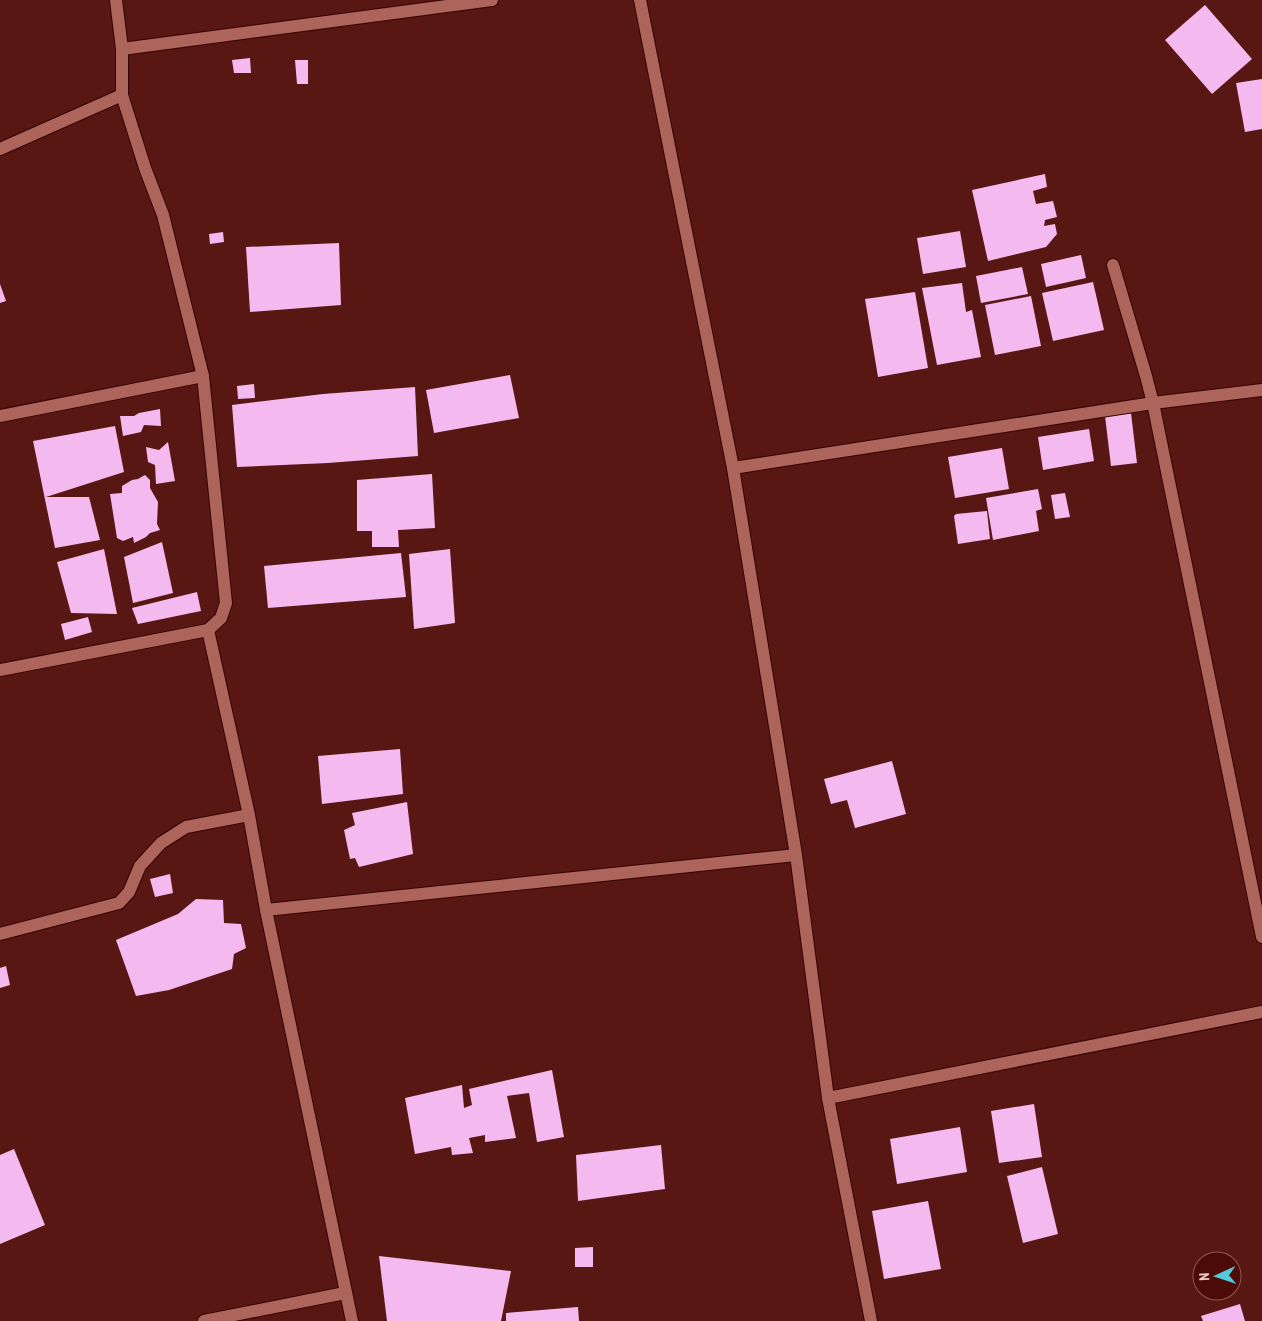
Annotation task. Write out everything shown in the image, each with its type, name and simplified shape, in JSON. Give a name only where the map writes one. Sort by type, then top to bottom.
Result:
[{"type":"street","points":[[0,670],[208,630],[221,618],[226,603],[203,376],[163,214],[145,168],[122,94],[122,50],[116,0]]},
{"type":"street","points":[[122,50],[492,0]]},
{"type":"street","points":[[640,0],[733,468],[796,855],[828,1098],[871,1321]]},
{"type":"street","points":[[0,149],[122,94]]},
{"type":"street","points":[[1113,265],[1153,403],[1262,937]]},
{"type":"street","points":[[0,416],[203,376]]},
{"type":"street","points":[[733,468],[1153,403],[1262,390]]},
{"type":"street","points":[[208,630],[249,815],[266,910],[352,1321]]},
{"type":"street","points":[[0,934],[119,903],[129,892],[140,866],[161,842],[186,827],[249,815]]},
{"type":"street","points":[[266,910],[796,855]]},
{"type":"street","points":[[828,1098],[1262,1012]]},
{"type":"street","points":[[204,1321],[345,1293]]},
{"type":"building","points":[[1205,5],[1252,59],[1212,94],[1165,40]]},
{"type":"building","points":[[250,58],[251,73],[234,73],[232,60]]},
{"type":"building","points":[[295,60],[308,60],[308,84],[297,84]]},
{"type":"building","points":[[1262,79],[1262,129],[1245,132],[1236,83]]},
{"type":"building","points":[[1045,174],[1047,187],[1033,191],[1036,204],[1053,201],[1057,217],[1045,220],[1044,226],[1055,224],[1057,234],[1046,247],[988,261],[972,190]]},
{"type":"building","points":[[960,231],[966,267],[923,274],[917,238]]},
{"type":"building","points":[[223,232],[224,242],[210,244],[209,234]]},
{"type":"building","points":[[339,243],[341,305],[250,312],[246,247]]},
{"type":"building","points":[[1081,255],[1086,278],[1046,287],[1041,264]]},
{"type":"building","points":[[1022,267],[1028,294],[981,303],[976,276]]},
{"type":"building","points":[[1093,282],[1104,330],[1053,341],[1042,293]]},
{"type":"building","points":[[962,283],[966,312],[972,310],[981,357],[937,365],[922,288]]},
{"type":"building","points":[[0,284],[6,301],[0,303]]},
{"type":"building","points":[[915,292],[928,368],[878,377],[865,299]]},
{"type":"building","points":[[1031,296],[1041,346],[995,355],[985,305]]},
{"type":"building","points":[[510,375],[519,418],[434,433],[426,390]]},
{"type":"building","points":[[254,384],[255,398],[238,399],[237,386]]},
{"type":"building","points":[[415,387],[418,456],[328,463],[237,467],[232,405],[323,394]]},
{"type":"building","points":[[160,409],[161,426],[144,425],[141,432],[123,436],[120,416],[134,416],[139,413]]},
{"type":"building","points":[[1131,413],[1137,463],[1111,466],[1105,416]]},
{"type":"building","points":[[115,426],[124,472],[46,497],[89,497],[100,540],[55,548],[33,441]]},
{"type":"building","points":[[1089,429],[1094,461],[1043,470],[1038,437]]},
{"type":"building","points":[[168,442],[175,481],[156,484],[155,465],[148,462],[146,447],[159,450]]},
{"type":"building","points":[[1002,448],[1009,489],[955,498],[948,457]]},
{"type":"building","points":[[432,474],[435,528],[398,530],[399,547],[372,547],[372,531],[357,531],[357,480]]},
{"type":"building","points":[[145,475],[150,480],[150,488],[158,502],[157,524],[160,530],[150,533],[134,543],[133,537],[123,541],[117,538],[110,494],[122,493],[122,486]]},
{"type":"building","points":[[1038,489],[1042,509],[1036,511],[1039,531],[993,540],[986,498]]},
{"type":"building","points":[[1065,493],[1070,517],[1055,519],[1051,495]]},
{"type":"building","points":[[987,511],[990,539],[958,544],[954,516],[956,514]]},
{"type":"building","points":[[162,542],[173,593],[133,603],[124,557]]},
{"type":"building","points":[[104,549],[117,614],[71,613],[57,562]]},
{"type":"building","points":[[450,549],[455,623],[414,629],[409,554]]},
{"type":"building","points":[[401,553],[406,597],[268,608],[264,566]]},
{"type":"building","points":[[197,592],[201,611],[138,624],[132,608]]},
{"type":"building","points":[[88,617],[92,632],[65,640],[61,624]]},
{"type":"building","points":[[400,749],[403,794],[322,804],[318,756]]},
{"type":"building","points":[[892,761],[906,814],[855,828],[847,800],[831,804],[824,779]]},
{"type":"building","points":[[407,802],[413,854],[359,867],[355,858],[350,859],[344,830],[355,825],[352,813]]},
{"type":"building","points":[[170,874],[173,893],[155,897],[150,879]]},
{"type":"building","points":[[196,899],[223,900],[224,923],[241,924],[246,948],[234,954],[232,969],[169,990],[136,996],[116,940],[178,914]]},
{"type":"building","points":[[6,966],[10,985],[0,988],[0,968]]},
{"type":"building","points":[[552,1070],[564,1137],[537,1142],[529,1093],[507,1096],[516,1138],[485,1142],[485,1135],[469,1138],[473,1153],[452,1155],[451,1147],[415,1154],[405,1098],[462,1085],[464,1108],[472,1105],[469,1089]]},
{"type":"building","points":[[1034,1104],[1042,1157],[999,1163],[991,1111]]},
{"type":"building","points":[[960,1127],[967,1172],[897,1184],[890,1139]]},
{"type":"building","points":[[661,1145],[665,1189],[578,1201],[576,1155]]},
{"type":"building","points":[[14,1149],[45,1225],[0,1244],[0,1155]]},
{"type":"building","points":[[1042,1167],[1058,1234],[1023,1243],[1007,1176]]},
{"type":"building","points":[[928,1201],[941,1269],[884,1279],[872,1211]]},
{"type":"building","points":[[593,1247],[593,1267],[575,1267],[575,1248]]},
{"type":"building","points":[[379,1256],[511,1271],[501,1321],[387,1321]]},
{"type":"building","points":[[1240,1304],[1245,1321],[1203,1321],[1201,1316]]},
{"type":"building","points":[[578,1307],[579,1321],[506,1321],[506,1313]]}]
